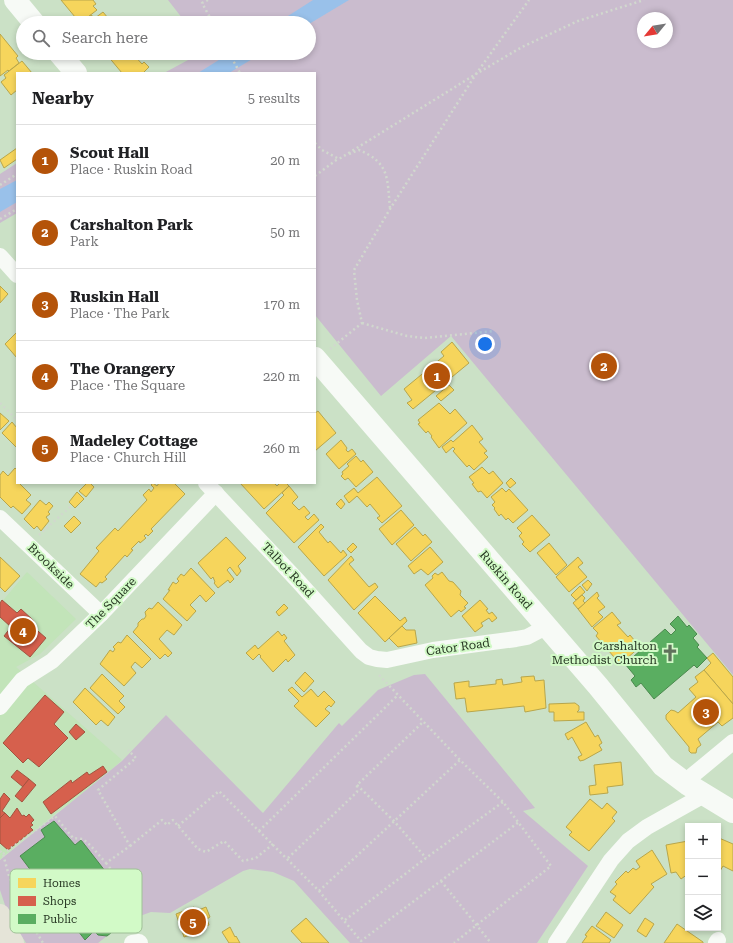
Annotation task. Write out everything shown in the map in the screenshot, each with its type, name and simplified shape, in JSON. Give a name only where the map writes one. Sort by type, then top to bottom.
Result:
[{"type":"highway","points":[[0,916],[13,943]]},
{"type":"main road","points":[[15,0],[28,16]]},
{"type":"main road","points":[[65,60],[75,72]]},
{"type":"main road","name":"Ruskin Road","points":[[316,359],[619,712],[662,766],[695,790],[733,812]]},
{"type":"street","points":[[0,256],[16,274]]},
{"type":"street","name":"The Square","points":[[0,707],[22,680],[52,661],[101,614],[211,488]]},
{"type":"street","name":"Talbot Road","points":[[211,488],[361,651],[373,658]]},
{"type":"street","name":"Brookside","points":[[0,518],[101,614]]},
{"type":"street","name":"Cator Road","points":[[373,658],[387,660],[434,650],[516,639],[527,637],[546,627]]},
{"type":"street","points":[[556,943],[611,860],[628,841],[695,790],[693,775],[733,742]]},
{"type":"path","points":[[208,0],[202,3],[209,16]]},
{"type":"path","points":[[362,323],[357,300],[354,270],[390,209],[476,74],[529,0]]},
{"type":"path","points":[[316,175],[339,159],[522,46],[578,21],[644,0]]},
{"type":"path","points":[[233,60],[239,72]]},
{"type":"path","points":[[316,144],[322,150],[339,159]]},
{"type":"path","points":[[339,159],[359,150],[381,163],[387,176],[390,209]]},
{"type":"path","points":[[0,185],[16,175]]},
{"type":"path","points":[[0,219],[16,210]]},
{"type":"path","points":[[362,323],[407,336],[424,338],[494,331]]},
{"type":"path","points":[[316,359],[362,323]]},
{"type":"path","points":[[0,403],[16,419]]},
{"type":"path","points":[[28,545],[70,507]]},
{"type":"path","points":[[373,658],[377,673],[460,760],[504,802],[552,866],[454,943]]},
{"type":"path","points":[[258,831],[398,695]]},
{"type":"path","points":[[288,858],[357,792],[357,785],[423,722]]},
{"type":"path","points":[[128,750],[136,758],[98,790],[130,846]]},
{"type":"path","points":[[319,891],[460,760]]},
{"type":"path","points":[[357,785],[394,821],[426,858]]},
{"type":"path","points":[[178,826],[219,791],[258,831],[288,858],[345,920],[361,941],[519,822]]},
{"type":"path","points":[[345,920],[426,858],[504,802]]},
{"type":"path","points":[[3,854],[55,816],[73,838],[83,839],[90,844],[111,869]]},
{"type":"path","points":[[106,863],[162,820],[167,825],[173,820],[198,849],[206,852],[224,842],[243,861],[256,858],[273,844]]},
{"type":"path","points":[[0,851],[3,854],[10,878]]},
{"type":"path","points":[[441,881],[491,943]]},
{"type":"path","points":[[38,933],[44,943]]},
{"type":"path","points":[[131,933],[137,943]]},
{"type":"shaded area","points":[[168,0],[733,0],[733,675],[451,336],[381,396],[316,316],[316,72],[166,72],[188,60],[316,60],[316,16],[181,16]]},
{"type":"shaded area","points":[[16,164],[16,214],[0,223],[0,174]]},
{"type":"shaded area","points":[[27,572],[76,619],[40,654],[16,667],[122,760],[92,787],[55,814],[0,859],[0,604]]},
{"type":"shaded area","points":[[425,674],[535,808],[523,811],[588,866],[537,943],[350,943],[294,881],[273,872],[250,869],[243,871],[170,913],[151,912],[142,915],[142,869],[10,869],[10,917],[8,914],[0,890],[0,860],[122,761],[166,715],[263,813],[339,723],[342,726],[378,690],[414,675]]},
{"type":"shaded area","points":[[20,933],[111,933],[98,943],[26,943]]},
{"type":"water","points":[[313,0],[349,0],[316,20],[316,16],[288,16]]},
{"type":"water","points":[[219,60],[250,60],[231,72],[200,72]]},
{"type":"water","points":[[16,181],[16,203],[0,212],[0,189]]},
{"type":"building: Homes","points":[[61,0],[93,0],[96,4],[93,6],[97,10],[89,16],[74,16]]},
{"type":"building: Homes","points":[[103,12],[106,16],[98,16]]},
{"type":"building: Homes","points":[[0,34],[16,54],[16,60],[19,63],[0,76]]},
{"type":"building: Homes","points":[[111,60],[138,60],[142,64],[144,62],[149,67],[144,72],[121,72]]},
{"type":"building: Homes","points":[[22,61],[31,72],[16,72],[16,91],[11,95],[1,82],[6,78],[4,75]]},
{"type":"building: Homes","points":[[16,149],[16,160],[4,168],[0,160]]},
{"type":"building: Homes","points":[[0,286],[8,294],[0,303]]},
{"type":"building: Homes","points":[[16,333],[16,357],[5,344]]},
{"type":"building: Homes","points":[[452,342],[469,363],[413,409],[407,403],[412,400],[404,389],[444,356],[441,352]]},
{"type":"building: Homes","points":[[449,385],[454,390],[441,401],[436,396]]},
{"type":"building: Homes","points":[[439,403],[450,414],[455,409],[467,423],[439,448],[428,431],[426,433],[418,424],[420,423],[418,420]]},
{"type":"building: Homes","points":[[318,411],[336,433],[316,450],[316,412]]},
{"type":"building: Homes","points":[[0,413],[9,421],[0,430]]},
{"type":"building: Homes","points":[[12,422],[16,427],[16,447],[2,433]]},
{"type":"building: Homes","points":[[472,425],[483,439],[479,442],[487,451],[484,453],[488,457],[474,470],[469,465],[467,467],[453,451],[455,449],[453,447],[446,453],[442,447],[451,440],[453,442]]},
{"type":"building: Homes","points":[[341,440],[348,452],[352,449],[356,454],[339,469],[326,454]]},
{"type":"building: Homes","points":[[356,456],[361,462],[363,460],[373,472],[356,487],[348,478],[345,480],[341,476],[343,474],[342,472],[349,466],[347,464]]},
{"type":"building: Homes","points":[[482,467],[489,474],[493,471],[503,483],[487,498],[481,491],[478,492],[472,484],[474,483],[469,477]]},
{"type":"building: Homes","points":[[15,468],[16,484],[20,484],[31,495],[26,500],[31,504],[22,514],[13,506],[11,508],[0,497],[0,475],[3,471],[8,476]]},
{"type":"building: Homes","points":[[377,477],[402,506],[382,523],[377,518],[380,516],[370,504],[367,507],[357,496],[349,503],[344,496],[354,488],[358,493]]},
{"type":"building: Homes","points":[[511,478],[516,483],[510,488],[506,483]]},
{"type":"building: Homes","points":[[86,484],[91,484],[94,487],[86,497],[79,491]]},
{"type":"building: Homes","points":[[154,484],[157,486],[158,484],[175,484],[185,494],[151,529],[153,531],[148,536],[146,534],[144,536],[146,538],[140,543],[139,541],[131,549],[133,550],[127,557],[125,555],[105,577],[107,579],[102,583],[100,582],[96,587],[80,574],[99,551],[96,548],[115,528],[118,531],[147,500],[143,495],[149,489],[151,492],[154,488],[151,485]]},
{"type":"building: Homes","points":[[241,484],[275,484],[277,486],[279,484],[287,484],[289,486],[264,509]]},
{"type":"building: Homes","points":[[289,486],[298,497],[292,503],[299,510],[304,506],[310,513],[305,517],[308,520],[314,514],[319,520],[294,543],[266,513],[284,495],[282,493]]},
{"type":"building: Homes","points":[[502,488],[506,492],[509,489],[528,510],[513,523],[508,518],[506,520],[501,514],[499,516],[492,505],[495,502],[491,497]]},
{"type":"building: Homes","points":[[77,492],[84,499],[75,508],[69,502]]},
{"type":"building: Homes","points":[[341,499],[345,504],[341,509],[336,504]]},
{"type":"building: Homes","points":[[40,500],[46,505],[49,502],[53,506],[48,512],[50,514],[46,517],[49,521],[41,531],[37,526],[34,529],[24,519]]},
{"type":"building: Homes","points":[[401,510],[414,525],[392,545],[379,529]]},
{"type":"building: Homes","points":[[532,515],[550,535],[530,552],[522,544],[524,542],[519,536],[522,533],[517,528]]},
{"type":"building: Homes","points":[[74,516],[81,523],[71,533],[64,526]]},
{"type":"building: Homes","points":[[321,524],[324,527],[319,532],[328,543],[330,541],[341,553],[343,550],[347,555],[324,576],[298,547]]},
{"type":"building: Homes","points":[[415,527],[423,536],[425,534],[432,542],[411,561],[396,544]]},
{"type":"building: Homes","points":[[226,537],[246,558],[238,566],[241,571],[237,576],[230,567],[227,570],[234,579],[230,583],[228,580],[218,588],[214,583],[213,577],[211,579],[198,563]]},
{"type":"building: Homes","points":[[353,543],[357,547],[351,553],[347,549]]},
{"type":"building: Homes","points":[[549,543],[567,565],[556,575],[537,553]]},
{"type":"building: Homes","points":[[430,547],[443,562],[428,575],[421,569],[414,574],[408,566]]},
{"type":"building: Homes","points":[[351,556],[354,560],[349,564],[369,587],[375,583],[378,587],[354,610],[328,580]]},
{"type":"building: Homes","points":[[0,557],[20,576],[5,592],[0,587]]},
{"type":"building: Homes","points":[[578,557],[583,563],[578,567],[587,577],[569,592],[556,577]]},
{"type":"building: Homes","points":[[191,568],[215,593],[206,602],[200,595],[190,605],[196,611],[187,621],[163,599],[170,590],[168,590],[173,582],[176,584],[179,581],[177,579],[181,574],[184,576]]},
{"type":"building: Homes","points":[[442,572],[449,581],[453,582],[461,591],[460,595],[468,603],[464,607],[466,608],[461,612],[459,610],[451,617],[425,585],[433,578],[432,576],[435,573],[438,575]]},
{"type":"building: Homes","points":[[588,580],[592,584],[587,591],[582,585]]},
{"type":"building: Homes","points":[[580,586],[585,592],[576,600],[571,595]]},
{"type":"building: Homes","points":[[597,592],[599,596],[597,598],[605,607],[598,612],[603,617],[592,627],[578,609]]},
{"type":"building: Homes","points":[[582,595],[585,598],[583,601],[585,603],[578,609],[573,603]]},
{"type":"building: Homes","points":[[375,596],[400,621],[405,617],[407,621],[385,642],[358,613]]},
{"type":"building: Homes","points":[[480,600],[488,609],[486,610],[489,614],[492,612],[497,618],[492,622],[489,618],[481,623],[483,626],[475,632],[462,616]]},
{"type":"building: Homes","points":[[158,602],[182,625],[174,635],[167,630],[159,639],[172,653],[168,657],[165,654],[160,659],[133,632],[138,626],[138,623],[146,616],[145,612],[149,608],[152,609]]},
{"type":"building: Homes","points":[[284,604],[288,608],[279,616],[276,612]]},
{"type":"building: Homes","points":[[612,612],[621,623],[617,625],[628,637],[630,635],[640,647],[620,664],[596,636],[598,633],[593,628]]},
{"type":"building: Homes","points":[[402,626],[406,630],[415,630],[417,643],[398,647],[389,638]]},
{"type":"building: Homes","points":[[278,631],[282,636],[284,634],[287,638],[284,641],[295,655],[288,662],[286,659],[273,672],[259,654],[253,660],[246,653],[255,645],[258,649]]},
{"type":"building: Homes","points":[[127,635],[151,659],[142,668],[135,662],[131,667],[136,673],[124,686],[100,664],[110,650],[113,652],[115,649],[113,647],[118,642],[121,643]]},
{"type":"building: Homes","points":[[713,653],[733,677],[733,704],[704,670],[711,663],[707,658]]},
{"type":"building: Homes","points":[[704,670],[733,704],[733,718],[722,726],[718,722],[698,739],[701,745],[697,748],[696,753],[691,753],[689,751],[689,747],[666,719],[666,715],[671,710],[678,713],[696,697],[689,689],[698,682],[695,677]]},
{"type":"building: Homes","points":[[305,672],[314,681],[304,692],[295,683]]},
{"type":"building: Homes","points":[[102,674],[124,696],[119,701],[125,707],[118,714],[90,688]]},
{"type":"building: Homes","points":[[534,676],[535,681],[544,680],[546,708],[525,712],[524,706],[467,712],[465,698],[456,699],[454,683],[469,681],[469,687],[496,684],[496,680],[502,679],[503,685],[522,682],[521,677]]},
{"type":"building: Homes","points":[[292,687],[302,697],[311,689],[318,697],[324,691],[335,702],[331,707],[329,705],[325,709],[330,713],[316,727],[294,706],[299,701],[288,690]]},
{"type":"building: Homes","points":[[85,688],[115,717],[108,726],[101,720],[96,725],[73,702]]},
{"type":"building: Homes","points":[[575,703],[579,706],[579,710],[577,712],[584,712],[584,720],[554,721],[554,712],[549,712],[549,704]]},
{"type":"building: Homes","points":[[586,722],[595,737],[598,735],[602,743],[599,745],[602,750],[580,761],[578,757],[582,755],[572,737],[568,740],[565,734]]},
{"type":"building: Homes","points":[[621,762],[623,785],[607,787],[608,793],[590,795],[589,786],[596,785],[594,765]]},
{"type":"building: Homes","points":[[590,799],[602,809],[607,803],[617,812],[612,818],[615,821],[589,851],[569,835],[572,832],[566,827]]},
{"type":"building: Homes","points":[[721,839],[733,844],[733,871],[723,866],[721,869]]},
{"type":"building: Homes","points":[[685,842],[685,876],[681,879],[676,872],[671,873],[666,845]]},
{"type":"building: Homes","points":[[652,850],[667,874],[651,884],[654,887],[630,914],[613,900],[616,896],[610,892],[617,884],[615,882],[626,871],[628,873],[633,868],[636,870],[640,867],[636,861]]},
{"type":"building: Homes","points":[[194,907],[196,911],[206,907],[210,917],[207,919],[209,925],[202,927],[203,931],[184,937],[176,914]]},
{"type":"building: Homes","points":[[606,912],[623,925],[614,938],[596,926]]},
{"type":"building: Homes","points":[[306,918],[329,943],[302,943],[291,931]]},
{"type":"building: Homes","points":[[645,918],[654,924],[646,937],[637,931]]},
{"type":"building: Homes","points":[[677,924],[685,931],[703,942],[703,943],[664,943]]},
{"type":"building: Homes","points":[[592,926],[611,940],[609,943],[582,943],[587,936],[585,935]]},
{"type":"building: Homes","points":[[230,927],[240,943],[229,943],[222,932]]},
{"type":"building: Shops","points":[[2,600],[17,613],[21,609],[34,621],[31,625],[46,638],[30,657],[4,636],[11,627],[0,617],[0,603]]},
{"type":"building: Shops","points":[[45,695],[64,712],[54,724],[68,738],[39,767],[28,758],[23,763],[3,743]]},
{"type":"building: Shops","points":[[76,724],[85,732],[76,740],[69,732]]},
{"type":"building: Shops","points":[[103,766],[107,772],[51,814],[43,802],[71,780],[72,783],[87,772],[89,775]]},
{"type":"building: Shops","points":[[17,770],[29,779],[23,787],[11,777]]},
{"type":"building: Shops","points":[[29,779],[36,785],[22,802],[15,796]]},
{"type":"building: Shops","points":[[4,793],[10,799],[2,811],[5,813],[0,818],[0,799]]},
{"type":"building: Shops","points":[[17,808],[22,816],[24,815],[26,817],[29,814],[34,820],[31,823],[33,825],[30,827],[33,830],[8,850],[0,843],[0,818],[5,813],[10,818]]},
{"type":"building: Public","name":"Carshalton Methodist Church","points":[[678,616],[687,627],[689,625],[697,634],[693,638],[699,645],[697,647],[707,658],[697,668],[694,665],[654,699],[641,683],[636,687],[631,680],[635,676],[625,664],[665,629],[671,635],[676,630],[670,624]]},
{"type":"building: Public","points":[[54,821],[75,845],[81,840],[104,869],[30,869],[20,856],[45,837],[41,830]]},
{"type":"building: Public","points":[[80,933],[92,933],[85,940]]},
{"type":"building: Public","points":[[96,933],[111,933],[107,936],[98,935]]},
{"type":"place","name":"Carshalton Park","points":[[604,366]]},
{"type":"place","name":"Scout Hall","points":[[437,376]]},
{"type":"place","name":"The Orangery","points":[[23,631]]},
{"type":"place","name":"Carshalton Methodist Church","points":[[670,653]]},
{"type":"place","name":"Ruskin Hall","points":[[706,712]]},
{"type":"place","name":"Madeley Cottage","points":[[193,922]]}]
